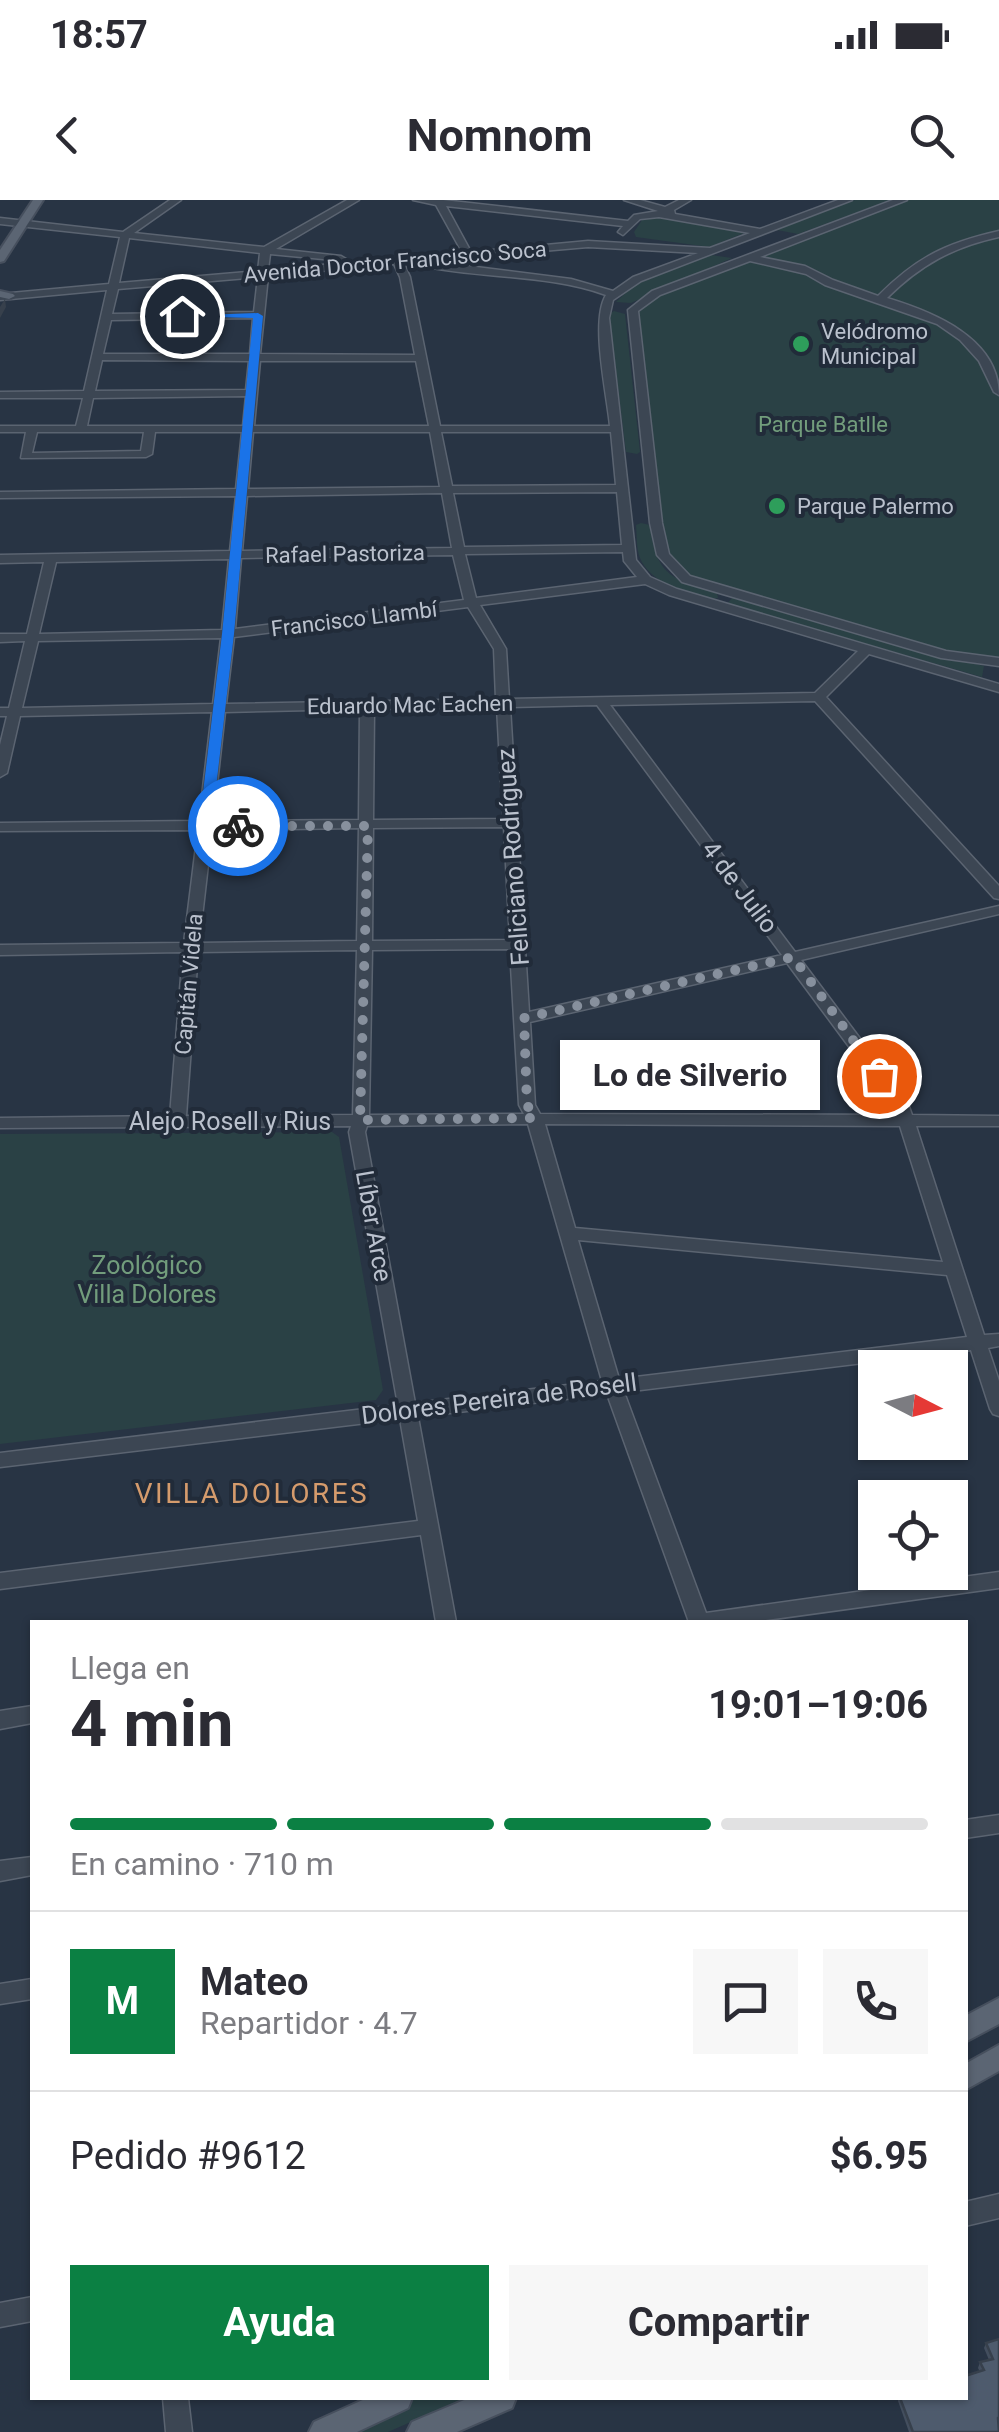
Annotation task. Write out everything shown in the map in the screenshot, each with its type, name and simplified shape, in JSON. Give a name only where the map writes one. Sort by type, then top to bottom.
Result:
[{"type":"main road","points":[[0,259],[38,200]]},
{"type":"main road","points":[[968,2028],[999,2010]]},
{"type":"main road","points":[[968,2076],[999,2057]]},
{"type":"main road","points":[[324,2432],[394,2400]]},
{"type":"main road","points":[[422,2432],[497,2400]]},
{"type":"street","points":[[81,428],[125,235],[176,200]]},
{"type":"street","points":[[266,251],[354,200]]},
{"type":"street","points":[[418,200],[628,227],[686,200]]},
{"type":"street","points":[[620,200],[638,208],[628,227],[631,244]]},
{"type":"street","points":[[629,200],[663,212],[762,232],[782,238],[782,244]]},
{"type":"street","points":[[608,299],[678,264],[847,200]]},
{"type":"street","points":[[633,310],[656,293],[902,200]]},
{"type":"street","points":[[440,202],[476,269],[506,276]]},
{"type":"street","points":[[0,221],[376,264]]},
{"type":"street","points":[[628,227],[637,240],[666,247],[675,254],[678,264]]},
{"type":"street","name":"Avenida Doctor Francisco Soca","points":[[588,244],[628,227]]},
{"type":"street","points":[[882,300],[902,276],[941,250],[999,234]]},
{"type":"street","name":"Avenida Doctor Francisco Soca","points":[[2,297],[588,244],[712,251],[808,272]]},
{"type":"street","name":"Capitán Videla","points":[[178,1121],[192,948],[266,251]]},
{"type":"street","points":[[764,252],[956,330],[978,348],[999,392]]},
{"type":"street","points":[[404,261],[454,271],[592,287],[633,310]]},
{"type":"street","name":"Feliciano Rodríguez","points":[[404,261],[419,358],[471,605],[497,639],[527,1105],[535,1118],[613,1385],[698,1620]]},
{"type":"street","points":[[902,276],[904,292],[922,314]]},
{"type":"street","points":[[608,299],[622,488],[636,572],[646,580],[713,604],[999,687]]},
{"type":"street","points":[[633,310],[656,523],[669,566],[686,579],[726,592],[945,655],[999,665],[994,675],[999,687]]},
{"type":"street","points":[[106,317],[258,316]]},
{"type":"street","points":[[96,357],[419,358]]},
{"type":"street","points":[[0,395],[249,392]]},
{"type":"street","points":[[33,428],[25,456],[146,454],[150,427]]},
{"type":"street","points":[[0,428],[617,429]]},
{"type":"street","points":[[619,453],[648,454]]},
{"type":"street","points":[[0,494],[622,488]]},
{"type":"street","points":[[626,524],[639,520],[656,523]]},
{"type":"street","name":"Rafael Pastoriza","points":[[0,558],[629,548]]},
{"type":"street","points":[[0,773],[7,712],[32,638],[52,558]]},
{"type":"street","name":"Francisco Llambí","points":[[0,638],[228,634],[646,580]]},
{"type":"street","points":[[713,604],[725,600],[726,592]]},
{"type":"street","points":[[867,649],[819,697],[999,895]]},
{"type":"street","name":"Eduardo Mac Eachen","points":[[7,712],[819,697]]},
{"type":"street","name":"4 de Julio","points":[[602,702],[901,1105],[999,1408]]},
{"type":"street","name":"Líber Arce","points":[[367,706],[366,946],[357,1132],[446,1620]]},
{"type":"street","points":[[0,827],[510,823]]},
{"type":"street","points":[[524,1018],[999,910]]},
{"type":"street","points":[[0,950],[518,944]]},
{"type":"street","name":"Alejo Rosell y Rius","points":[[0,1123],[535,1118],[999,1122]]},
{"type":"street","points":[[566,1233],[952,1269]]},
{"type":"street","name":"Dolores Pereira de Rosell","points":[[0,1460],[999,1340]]},
{"type":"street","points":[[0,1580],[426,1528]]},
{"type":"street","points":[[713,1620],[999,1580]]},
{"type":"street","points":[[0,1720],[30,1716]]},
{"type":"street","points":[[968,1829],[999,1824]]},
{"type":"street","points":[[0,1871],[30,1866]]},
{"type":"street","points":[[0,1994],[30,1988]]},
{"type":"street","points":[[968,2213],[999,2206]]},
{"type":"street","points":[[0,2315],[30,2309]]},
{"type":"street","points":[[176,2400],[179,2432]]},
{"type":"green space","points":[[855,200],[890,200],[798,234],[777,230]]},
{"type":"green space","name":"Parque Batlle","points":[[902,200],[999,200],[999,662],[975,661],[700,584],[663,555],[633,310],[648,297]]},
{"type":"green space","points":[[661,216],[744,233],[709,247],[636,237],[634,232],[642,220]]},
{"type":"green space","points":[[711,255],[732,258],[631,303],[616,302],[634,285]]},
{"type":"green space","points":[[609,314],[625,314],[640,452],[637,454],[626,452]]},
{"type":"green space","points":[[636,525],[650,525],[657,555],[668,572],[717,593],[718,598],[697,597],[653,575],[639,554]]},
{"type":"green space","points":[[732,598],[984,666],[982,677],[727,604]]},
{"type":"green space","name":"Zoológico Villa Dolores","points":[[332,1132],[339,1137],[383,1390],[376,1400],[0,1444],[0,1134]]},
{"type":"green space","points":[[413,2400],[460,2400],[388,2432],[341,2432]]},
{"type":"building","points":[[999,2339],[999,2432],[913,2432],[901,2400],[968,2400],[968,2375],[984,2370],[980,2362],[993,2359],[986,2343]]},
{"type":"way so far","points":[[238,826],[368,826],[360,1120],[535,1118],[527,1105],[524,1018],[779,958],[793,957],[879,1076]]},
{"type":"place","name":"Velódromo Municipal","points":[[801,344]]},
{"type":"place","name":"Parque Palermo","points":[[777,506]]},
{"type":"place","name":"Lo de Silverio","points":[[879,1076]]},
{"type":"district","name":"VILLA DOLORES","points":[[252,1493]]},
{"type":"route","points":[[182,316],[258,316],[228,634],[205,826],[238,826]]}]
